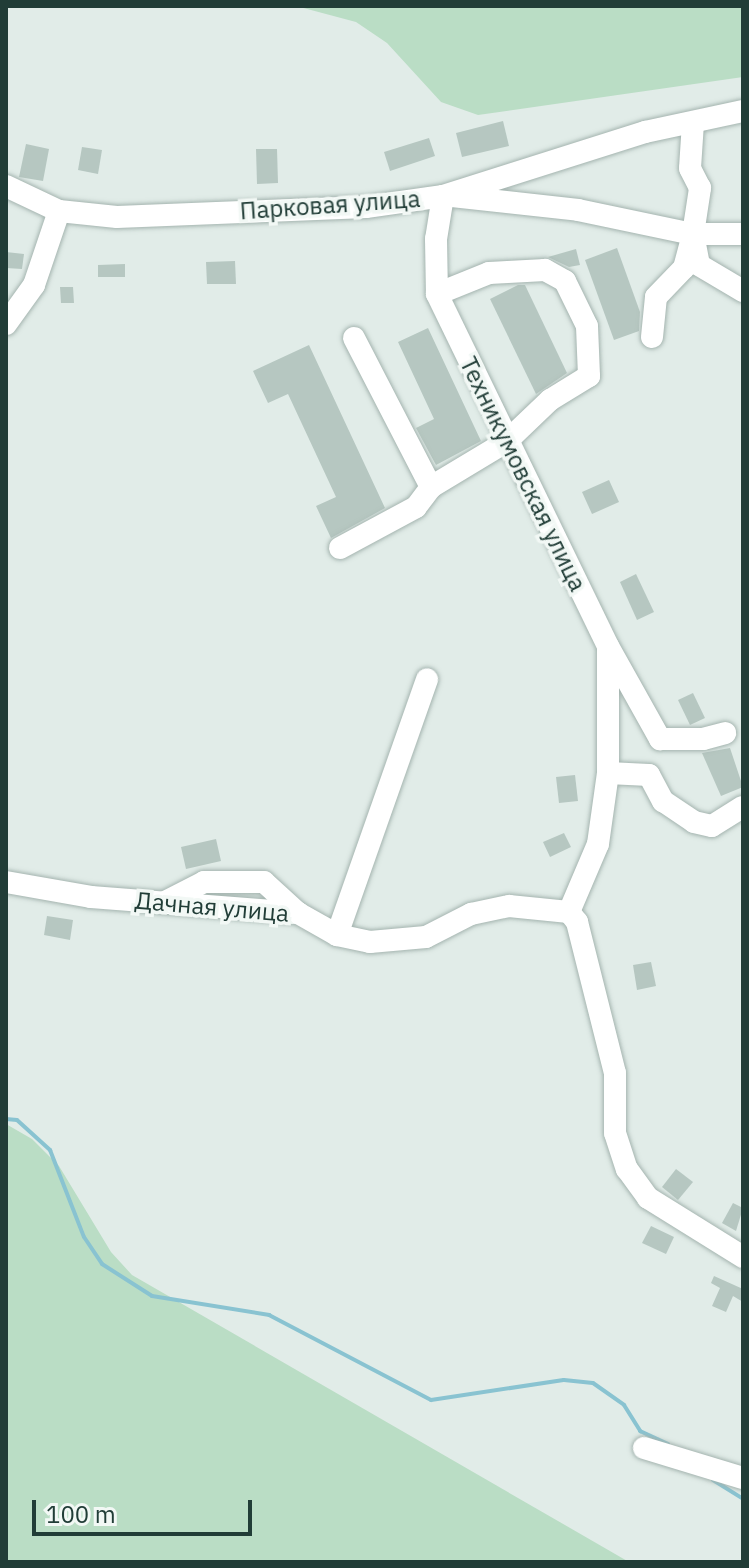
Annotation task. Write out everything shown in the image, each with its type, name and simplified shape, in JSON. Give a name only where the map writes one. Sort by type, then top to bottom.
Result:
[{"type":"street","name":"Парковая улица","points":[[6,186],[59,211],[117,217],[366,207],[443,196],[645,132],[743,111]]},
{"type":"street","points":[[652,337],[656,297],[684,268],[693,234],[700,188],[690,168],[693,123]]},
{"type":"street","points":[[443,196],[578,210],[693,234],[743,234]]},
{"type":"street","name":"Техникумовская улица","points":[[443,196],[436,239],[437,294],[506,442],[608,646],[660,739],[725,733]]},
{"type":"street","points":[[6,324],[34,285],[59,211]]},
{"type":"street","points":[[693,234],[699,265],[743,291]]},
{"type":"street","points":[[340,548],[416,507],[431,487],[506,442],[550,400],[589,376],[587,326],[565,281],[545,270],[489,273],[437,294]]},
{"type":"street","points":[[354,338],[431,487]]},
{"type":"street","points":[[608,646],[608,773],[598,844],[569,912],[577,922],[615,1073],[615,1133],[627,1169],[648,1198],[743,1257]]},
{"type":"street","points":[[337,935],[427,679]]},
{"type":"street","points":[[608,773],[627,770],[649,775],[663,801],[694,822],[712,826],[743,807]]},
{"type":"street","name":"Дачная улица","points":[[6,882],[164,903],[298,913],[337,935],[370,942],[426,937],[471,914],[509,906],[569,912]]},
{"type":"street","points":[[644,1448],[743,1478]]},
{"type":"green space","points":[[296,6],[743,6],[743,77],[478,115],[441,102],[387,43],[356,22]]},
{"type":"green space","points":[[6,1124],[32,1139],[59,1166],[111,1252],[132,1275],[629,1562],[6,1562]]},
{"type":"building","points":[[503,121],[509,146],[462,157],[456,133]]},
{"type":"building","points":[[429,138],[435,156],[390,171],[384,152]]},
{"type":"building","points":[[26,144],[49,149],[43,181],[19,177]]},
{"type":"building","points":[[82,147],[102,150],[98,174],[78,170]]},
{"type":"building","points":[[256,149],[277,149],[278,183],[257,184]]},
{"type":"building","points":[[617,248],[640,312],[639,331],[614,340],[585,260]]},
{"type":"building","points":[[576,249],[580,265],[569,267],[548,257]]},
{"type":"building","points":[[6,252],[24,254],[22,269],[6,268]]},
{"type":"building","points":[[235,261],[236,284],[207,284],[206,262]]},
{"type":"building","points":[[125,264],[125,277],[98,277],[98,265]]},
{"type":"building","points":[[518,285],[525,285],[567,373],[536,394],[490,299]]},
{"type":"building","points":[[60,287],[73,287],[74,303],[61,303]]},
{"type":"building","points":[[428,328],[481,441],[436,465],[416,428],[434,419],[398,342]]},
{"type":"building","points":[[309,345],[385,508],[331,538],[316,506],[336,497],[288,394],[268,403],[253,371]]},
{"type":"building","points":[[609,480],[619,502],[592,514],[582,492]]},
{"type":"building","points":[[636,574],[654,612],[637,620],[620,582]]},
{"type":"building","points":[[693,693],[705,718],[690,725],[678,700]]},
{"type":"building","points":[[730,748],[743,787],[721,796],[702,753]]},
{"type":"building","points":[[575,775],[578,801],[559,803],[556,777]]},
{"type":"building","points":[[564,833],[571,847],[550,857],[543,842]]},
{"type":"building","points":[[216,839],[221,861],[186,869],[181,847]]},
{"type":"building","points":[[47,916],[73,920],[70,940],[44,935]]},
{"type":"building","points":[[651,962],[656,986],[637,990],[633,965]]},
{"type":"building","points":[[676,1169],[693,1182],[678,1200],[662,1187]]},
{"type":"building","points":[[733,1203],[743,1208],[736,1231],[722,1223]]},
{"type":"building","points":[[651,1226],[674,1237],[666,1254],[642,1243]]},
{"type":"building","points":[[714,1276],[743,1289],[743,1302],[733,1296],[726,1312],[712,1306],[720,1288],[711,1283]]},
{"type":"waterway","points":[[6,1119],[17,1120],[50,1150],[84,1237],[102,1264],[152,1296],[269,1315],[431,1400],[564,1380],[593,1383],[624,1405],[640,1431],[668,1444]]},
{"type":"waterway","points":[[713,1480],[743,1499]]}]
